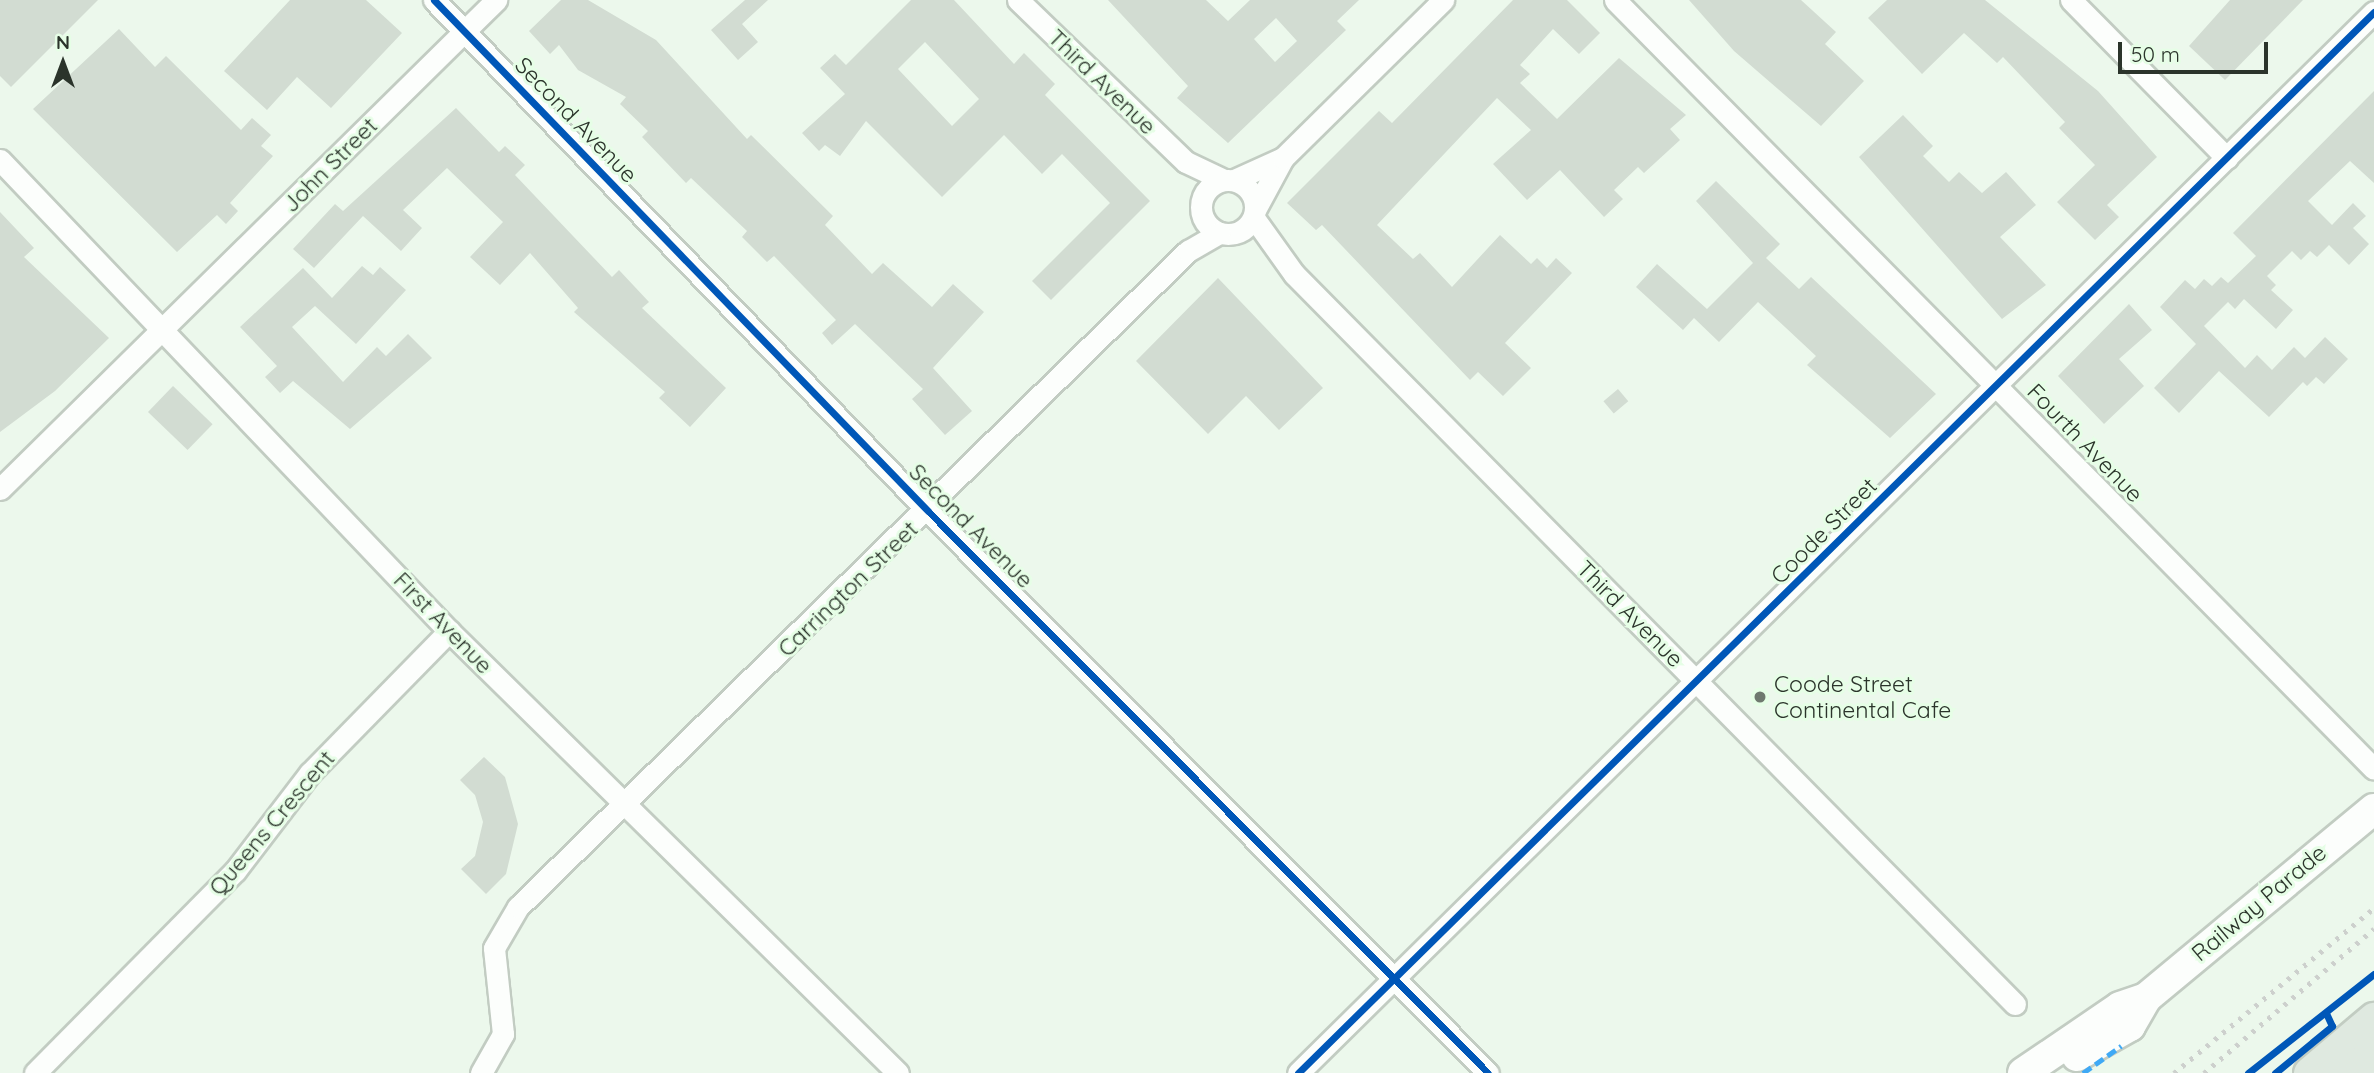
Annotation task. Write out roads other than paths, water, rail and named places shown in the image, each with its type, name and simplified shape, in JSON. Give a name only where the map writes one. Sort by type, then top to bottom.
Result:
[{"type":"main road","name":"Railway Parade","points":[[2055,1073],[2130,1026],[2146,998],[2374,808]]},
{"type":"main road","name":"Railway Parade","points":[[2023,1073],[2120,1007],[2146,998]]},
{"type":"main road","points":[[2310,1073],[2374,1019]]},
{"type":"main road","points":[[2350,1073],[2374,1053]]},
{"type":"street","name":"Second Avenue","points":[[434,0],[928,511],[1488,1073]]},
{"type":"street","name":"John Street","points":[[0,489],[496,0]]},
{"type":"street","name":"Third Avenue","points":[[1018,0],[1186,162],[1229,180]]},
{"type":"street","points":[[1242,223],[1283,158],[1443,0]]},
{"type":"street","name":"Fourth Avenue","points":[[1615,0],[2000,383],[2374,769]]},
{"type":"street","points":[[2071,0],[2227,158]]},
{"type":"street","name":"Coode Street","points":[[1298,1073],[1699,682],[2374,12]]},
{"type":"street","points":[[1202,204],[1229,180],[1283,158]]},
{"type":"street","name":"First Avenue","points":[[0,160],[449,631],[898,1073]]},
{"type":"street","name":"Third Avenue","points":[[1186,162],[1202,204],[1242,223],[1275,253],[2015,1004]]},
{"type":"street","points":[[1229,180],[1247,188],[1242,223]]},
{"type":"street","name":"Carrington Street","points":[[1188,251],[1202,204]]},
{"type":"street","name":"Carrington Street","points":[[481,1073],[503,1034],[494,948],[502,927],[928,511],[1188,251],[1242,223]]},
{"type":"street","name":"Queens Crescent","points":[[35,1073],[235,872],[310,774],[449,631]]},
{"type":"railway","points":[[2174,1073],[2374,908]]},
{"type":"railway","points":[[2204,1073],[2374,929]]},
{"type":"place","name":"Coode Street Continental Cafe","points":[[1760,697]]}]
